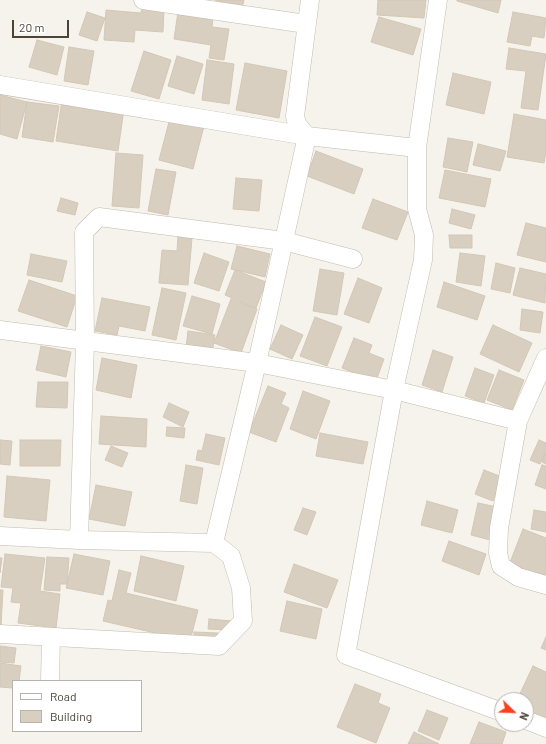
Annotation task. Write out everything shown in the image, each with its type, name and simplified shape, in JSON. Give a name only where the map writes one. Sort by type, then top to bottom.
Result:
[{"type":"street","points":[[142,0],[187,3],[306,24]]},
{"type":"street","points":[[307,136],[297,124],[295,116],[310,0]]},
{"type":"street","points":[[438,0],[417,148],[417,208],[424,235],[423,260],[394,390],[346,655],[494,709]]},
{"type":"street","points":[[0,85],[307,136],[417,148]]},
{"type":"street","points":[[214,543],[257,363],[307,136]]},
{"type":"street","points":[[79,540],[85,342],[84,232],[99,217],[284,241],[353,259]]},
{"type":"street","points":[[0,330],[257,363],[394,390],[518,421]]},
{"type":"street","points":[[546,358],[518,421],[499,528],[498,553],[501,566],[518,576],[546,585]]},
{"type":"street","points":[[0,536],[79,540],[214,543],[231,556],[241,588],[243,621],[219,646],[0,634]]},
{"type":"street","points":[[50,680],[51,637]]},
{"type":"street","points":[[534,723],[546,728]]},
{"type":"building","points":[[215,0],[244,0],[242,8]]},
{"type":"building","points":[[378,0],[426,0],[424,18],[377,15]]},
{"type":"building","points":[[457,0],[501,0],[498,13]]},
{"type":"building","points":[[142,7],[164,8],[163,32],[135,30],[134,42],[104,40],[106,10],[141,13]]},
{"type":"building","points":[[87,12],[105,18],[97,41],[79,35]]},
{"type":"building","points":[[178,12],[213,17],[212,27],[229,29],[224,60],[209,58],[211,45],[174,39]]},
{"type":"building","points":[[513,12],[546,18],[544,38],[532,36],[530,46],[507,42]]},
{"type":"building","points":[[379,17],[421,29],[413,55],[371,42]]},
{"type":"building","points":[[37,40],[64,47],[57,75],[29,67]]},
{"type":"building","points":[[69,47],[94,51],[88,85],[64,81]]},
{"type":"building","points":[[509,48],[546,54],[538,110],[521,108],[526,71],[506,69]]},
{"type":"building","points":[[144,51],[171,60],[159,99],[131,91]]},
{"type":"building","points":[[177,56],[203,64],[194,94],[168,86]]},
{"type":"building","points":[[207,60],[234,64],[229,104],[202,100]]},
{"type":"building","points":[[245,63],[287,71],[279,118],[236,110]]},
{"type":"building","points":[[453,73],[491,82],[484,114],[446,105]]},
{"type":"building","points":[[0,95],[27,102],[17,139],[0,134]]},
{"type":"building","points":[[62,100],[124,109],[118,151],[56,141]]},
{"type":"building","points":[[27,102],[59,106],[53,142],[22,137]]},
{"type":"building","points":[[514,114],[546,120],[546,152],[544,163],[507,157]]},
{"type":"building","points":[[170,118],[204,126],[193,169],[159,160]]},
{"type":"building","points":[[448,138],[473,142],[467,172],[443,167]]},
{"type":"building","points":[[478,144],[506,151],[500,171],[473,165]]},
{"type":"building","points":[[316,151],[363,169],[354,194],[307,176]]},
{"type":"building","points":[[116,153],[143,155],[139,208],[112,206]]},
{"type":"building","points":[[156,169],[176,172],[168,215],[148,211]]},
{"type":"building","points":[[445,170],[491,179],[485,207],[439,198]]},
{"type":"building","points":[[236,178],[262,180],[259,211],[233,209]]},
{"type":"building","points":[[61,198],[78,203],[75,215],[57,211]]},
{"type":"building","points":[[373,199],[408,212],[397,240],[362,228]]},
{"type":"building","points":[[452,209],[475,215],[471,229],[449,223]]},
{"type":"building","points":[[526,223],[546,228],[546,262],[517,255]]},
{"type":"building","points":[[449,235],[472,235],[472,248],[450,248]]},
{"type":"building","points":[[178,236],[192,238],[188,285],[159,283],[162,250],[177,251]]},
{"type":"building","points":[[237,246],[270,254],[265,277],[231,269]]},
{"type":"building","points":[[204,253],[229,262],[219,291],[194,283]]},
{"type":"building","points":[[460,253],[485,256],[481,286],[456,282]]},
{"type":"building","points":[[31,254],[67,261],[62,282],[27,275]]},
{"type":"building","points":[[496,263],[515,268],[510,293],[491,289]]},
{"type":"building","points":[[520,268],[546,274],[545,303],[513,295]]},
{"type":"building","points":[[320,269],[344,273],[337,315],[313,311]]},
{"type":"building","points":[[235,270],[266,282],[256,308],[225,295]]},
{"type":"building","points":[[358,278],[382,288],[369,323],[344,314]]},
{"type":"building","points":[[29,280],[77,296],[67,327],[18,311]]},
{"type":"building","points":[[444,282],[485,296],[477,320],[437,307]]},
{"type":"building","points":[[162,288],[186,293],[176,340],[152,335]]},
{"type":"building","points":[[192,296],[220,304],[212,334],[183,326]]},
{"type":"building","points":[[102,298],[150,307],[145,331],[119,326],[117,335],[95,331]]},
{"type":"building","points":[[231,299],[257,309],[241,353],[214,343]]},
{"type":"building","points":[[522,309],[543,312],[540,333],[520,330]]},
{"type":"building","points":[[315,317],[342,327],[327,366],[300,356]]},
{"type":"building","points":[[281,325],[303,335],[292,359],[270,349]]},
{"type":"building","points":[[493,325],[532,343],[519,372],[480,354]]},
{"type":"building","points":[[188,331],[215,335],[212,353],[186,348]]},
{"type":"building","points":[[354,338],[372,345],[369,353],[384,359],[376,381],[342,368]]},
{"type":"building","points":[[41,346],[71,352],[66,377],[36,370]]},
{"type":"building","points":[[433,350],[453,357],[442,392],[422,385]]},
{"type":"building","points":[[102,358],[137,365],[131,398],[96,390]]},
{"type":"building","points":[[475,368],[494,375],[484,403],[465,396]]},
{"type":"building","points":[[499,370],[524,380],[512,410],[487,400]]},
{"type":"building","points":[[38,382],[68,382],[67,408],[36,407]]},
{"type":"building","points":[[268,386],[286,393],[281,404],[289,408],[276,442],[249,432]]},
{"type":"building","points":[[303,391],[330,401],[316,439],[290,429]]},
{"type":"building","points":[[169,403],[189,412],[183,427],[163,417]]},
{"type":"building","points":[[101,416],[147,419],[146,447],[99,444]]},
{"type":"building","points":[[167,427],[185,428],[184,438],[166,436]]},
{"type":"building","points":[[320,433],[368,442],[363,464],[316,456]]},
{"type":"building","points":[[206,434],[225,438],[219,465],[196,460],[198,450],[202,451]]},
{"type":"building","points":[[0,440],[12,441],[10,465],[0,464]]},
{"type":"building","points":[[20,440],[61,440],[60,466],[20,466]]},
{"type":"building","points":[[539,440],[546,443],[546,450],[540,464],[530,460]]},
{"type":"building","points":[[111,446],[128,453],[122,467],[105,460]]},
{"type":"building","points":[[546,453],[546,464],[542,462]]},
{"type":"building","points":[[186,465],[203,468],[197,504],[180,501]]},
{"type":"building","points":[[542,465],[546,466],[546,489],[535,485]]},
{"type":"building","points":[[484,470],[502,477],[493,501],[475,494]]},
{"type":"building","points":[[7,476],[50,480],[46,521],[4,517]]},
{"type":"building","points":[[96,485],[132,492],[125,526],[89,519]]},
{"type":"building","points":[[427,501],[458,510],[452,533],[421,525]]},
{"type":"building","points":[[478,503],[497,507],[490,540],[471,535]]},
{"type":"building","points":[[303,508],[316,512],[307,535],[294,530]]},
{"type":"building","points":[[534,510],[546,512],[546,532],[531,529]]},
{"type":"building","points":[[523,529],[546,538],[546,579],[509,565]]},
{"type":"building","points":[[449,541],[486,554],[479,575],[442,561]]},
{"type":"building","points":[[5,554],[45,558],[40,591],[60,594],[56,628],[18,623],[21,603],[11,602],[13,588],[1,587]]},
{"type":"building","points":[[74,554],[110,561],[103,595],[66,588]]},
{"type":"building","points":[[141,556],[184,566],[176,601],[134,591]]},
{"type":"building","points":[[47,557],[69,558],[67,584],[60,584],[60,591],[44,590]]},
{"type":"building","points":[[0,558],[2,558],[0,573]]},
{"type":"building","points":[[294,564],[338,580],[327,608],[284,592]]},
{"type":"building","points":[[119,570],[131,573],[126,593],[198,610],[190,641],[103,621],[108,600],[112,601]]},
{"type":"building","points":[[0,590],[3,590],[1,626],[0,626]]},
{"type":"building","points":[[287,601],[322,609],[316,639],[280,631]]},
{"type":"building","points":[[209,619],[232,621],[231,630],[208,629]]},
{"type":"building","points":[[194,632],[218,633],[217,643],[194,641]]},
{"type":"building","points":[[546,637],[546,650],[541,648]]},
{"type":"building","points":[[0,646],[16,648],[14,663],[0,662]]},
{"type":"building","points":[[0,663],[21,666],[19,680],[12,680],[12,688],[0,687]]},
{"type":"building","points":[[533,666],[546,672],[546,722],[534,716],[534,692],[521,692]]},
{"type":"building","points":[[355,684],[381,694],[378,703],[390,708],[376,743],[337,727]]},
{"type":"building","points":[[427,710],[448,718],[439,740],[418,731]]},
{"type":"building","points":[[479,722],[494,728],[494,732],[506,732],[502,744],[470,744]]},
{"type":"building","points":[[414,732],[439,744],[408,744]]}]
